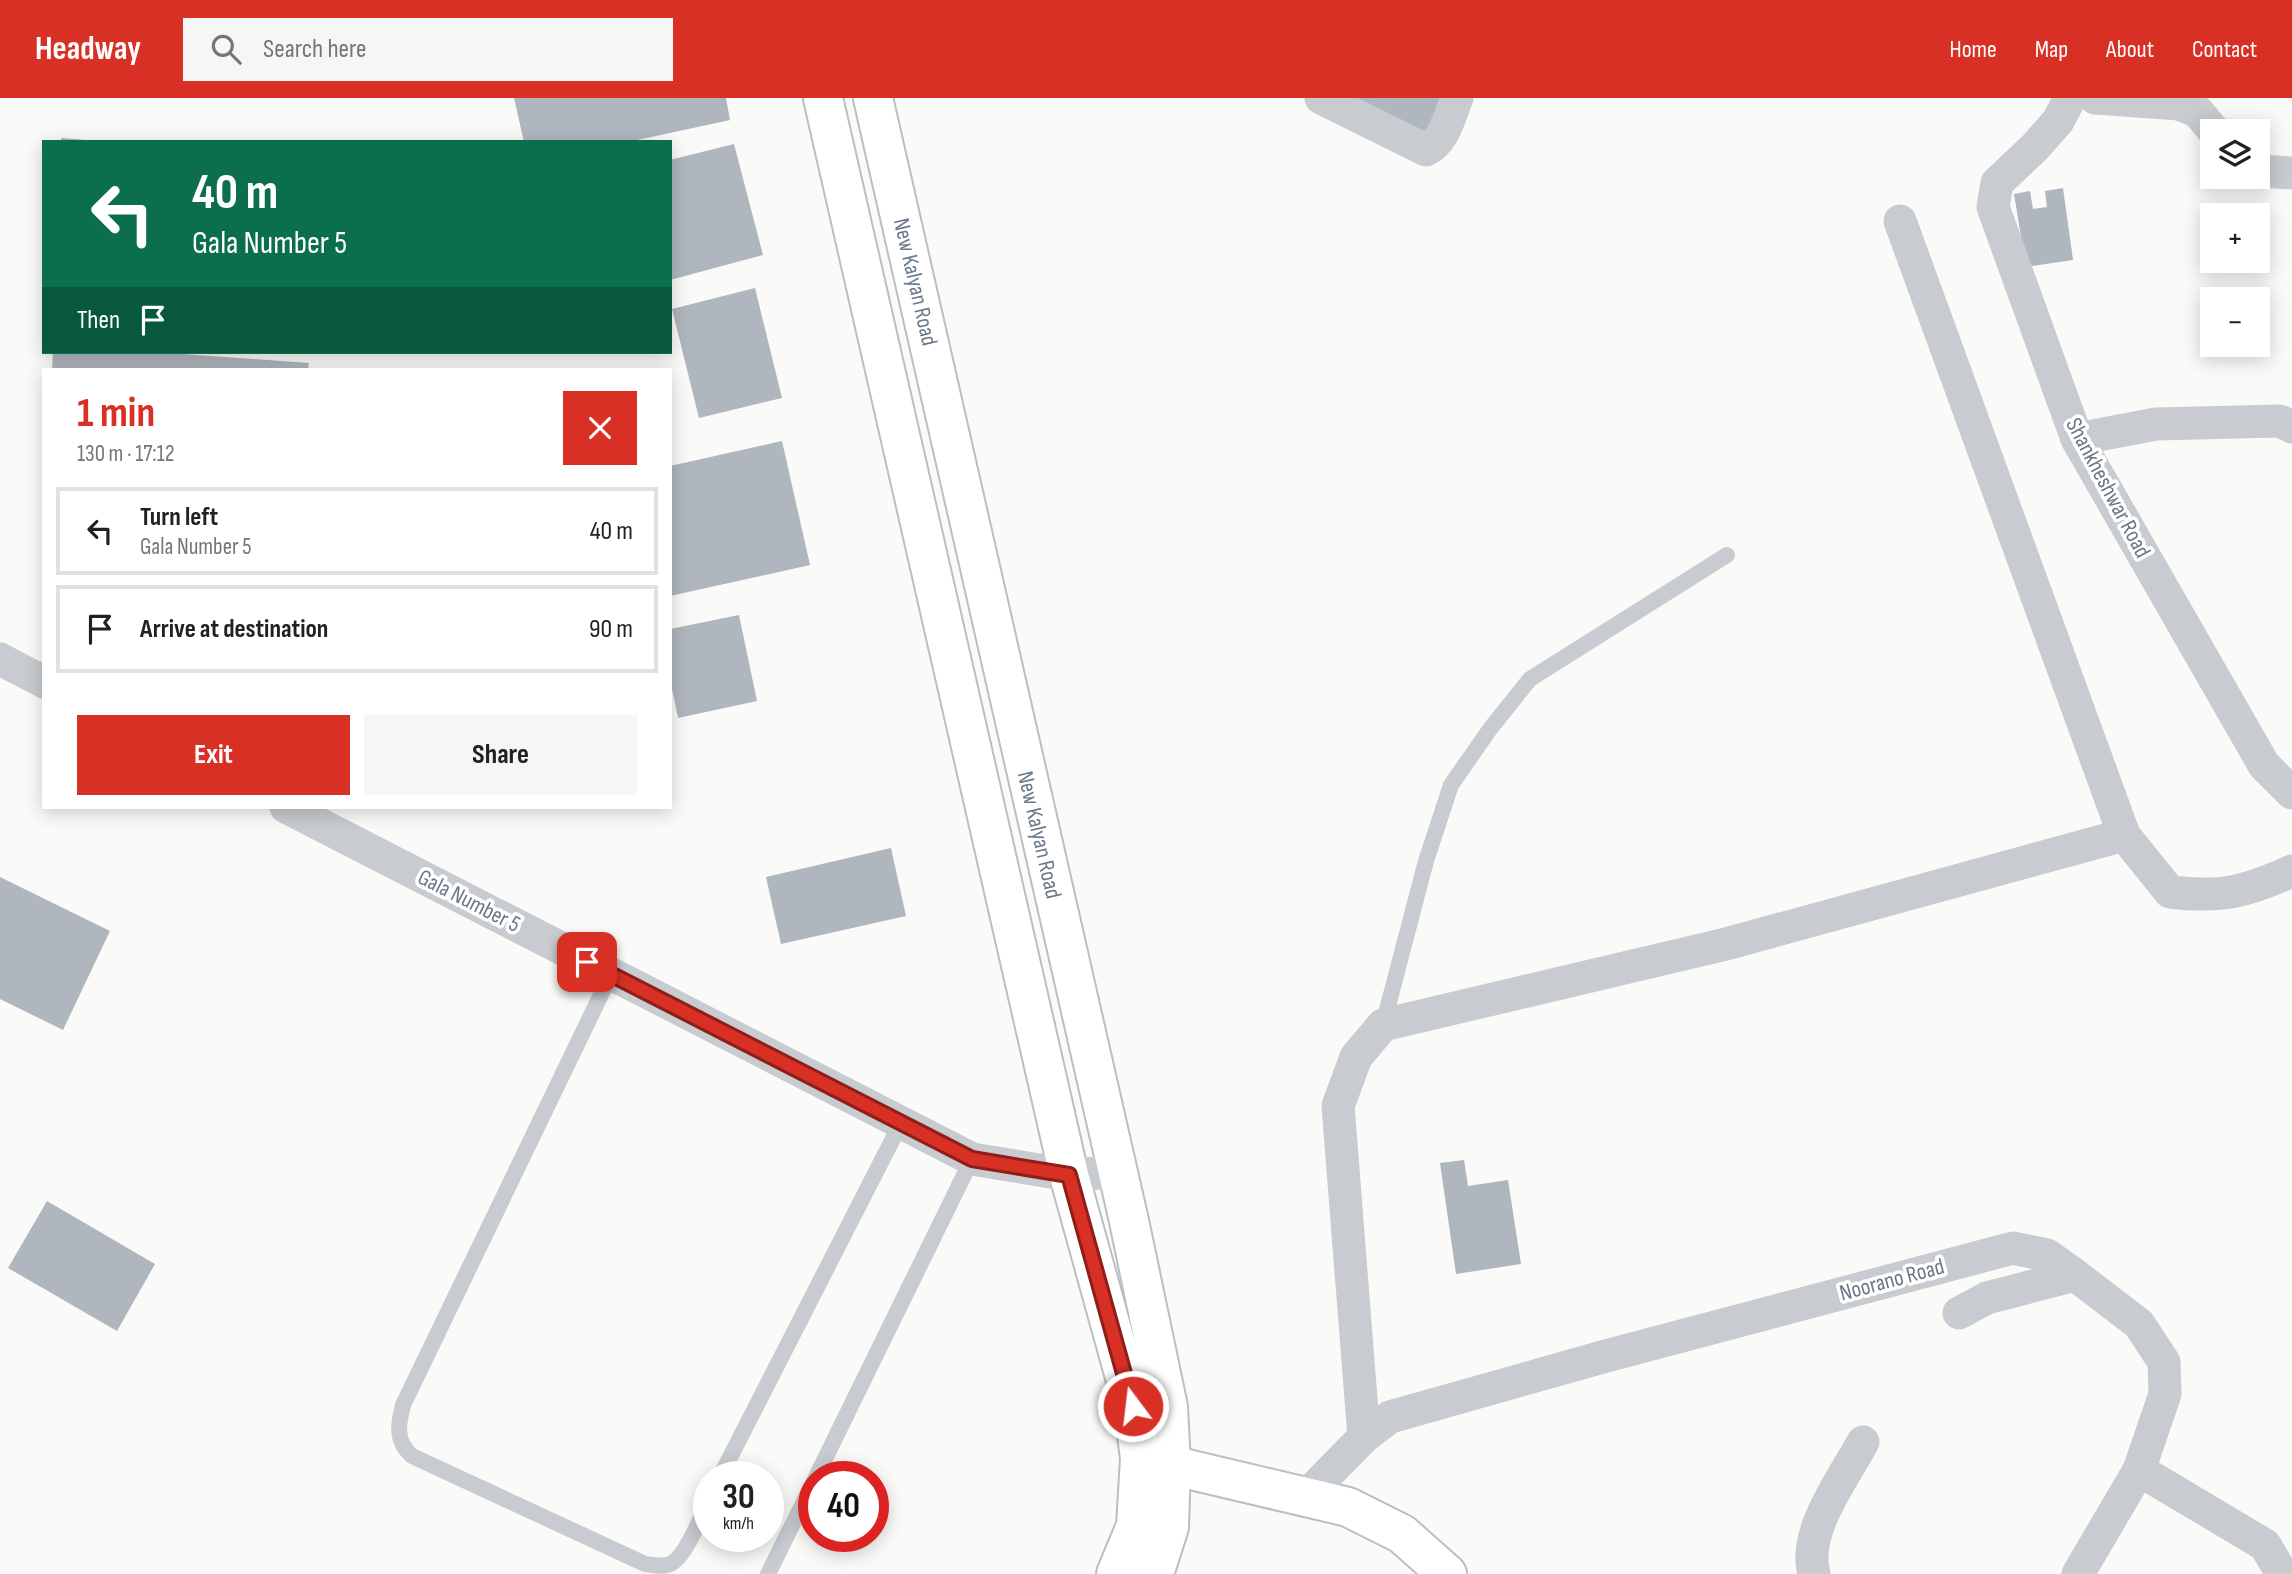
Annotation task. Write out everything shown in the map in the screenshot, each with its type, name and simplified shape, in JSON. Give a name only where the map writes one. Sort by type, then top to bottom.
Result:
[{"type":"street","points":[[823,98],[1069,1175],[1133,1406],[1156,1462],[1348,1507],[1402,1534],[1447,1574]]},
{"type":"street","name":"New Kalyan Road","points":[[873,98],[1168,1408],[1156,1462],[1136,1526],[1115,1574]]},
{"type":"street","points":[[1321,98],[1426,150],[1434,146],[1439,139],[1457,98]]},
{"type":"street","name":"Shankheshwar Road","points":[[2070,98],[2057,121],[1997,183],[1993,194],[1993,207],[2077,439],[2264,765],[2292,793]]},
{"type":"street","points":[[2095,98],[2179,104],[2197,111],[2204,119]]},
{"type":"street","points":[[2270,172],[2292,173]]},
{"type":"street","points":[[1900,221],[2124,835],[2170,892],[2211,896],[2261,885],[2292,871]]},
{"type":"street","points":[[2077,439],[2156,424],[2280,421],[2292,426]]},
{"type":"street","points":[[0,659],[42,681]]},
{"type":"street","name":"Gala Number 5","points":[[290,809],[972,1159],[1069,1175],[1115,1172]]},
{"type":"street","points":[[1364,1437],[1338,1107],[1356,1057],[1383,1026],[1726,944],[2124,835]]},
{"type":"street","name":"Noorano Road","points":[[1305,1497],[1364,1437],[1390,1417],[1606,1356],[2013,1248],[2047,1255],[2075,1275],[2139,1324],[2164,1363],[2165,1394],[2139,1470],[2078,1574]]},
{"type":"street","points":[[1959,1312],[1987,1298],[2075,1275]]},
{"type":"street","points":[[1815,1574],[1812,1564],[1814,1534],[1863,1442]]},
{"type":"street","name":"New Kalyan Road","points":[[1154,1574],[1169,1527],[1156,1462]]},
{"type":"street","points":[[2139,1470],[2265,1545],[2282,1574]]},
{"type":"lane","points":[[1383,1026],[1426,862],[1451,785],[1490,729],[1530,679],[1727,555]]},
{"type":"lane","points":[[611,974],[403,1405],[398,1426],[402,1447],[412,1456],[645,1563],[659,1566],[672,1563],[682,1553],[693,1531]]},
{"type":"lane","points":[[728,1461],[901,1123]]},
{"type":"lane","points":[[824,1461],[972,1159]]},
{"type":"lane","points":[[768,1574],[798,1513]]},
{"type":"building","points":[[514,98],[726,98],[730,120],[637,140],[524,140]]},
{"type":"building","points":[[1345,98],[1451,98],[1430,140]]},
{"type":"building","points":[[734,144],[763,255],[672,279],[672,160]]},
{"type":"building","points":[[2063,188],[2073,260],[2026,267],[2014,194],[2030,191],[2033,209],[2047,207],[2045,191]]},
{"type":"building","points":[[755,288],[782,398],[699,418],[672,309]]},
{"type":"building","points":[[53,354],[182,354],[309,363],[308,368],[52,368]]},
{"type":"building","points":[[782,441],[810,565],[672,596],[672,466]]},
{"type":"building","points":[[739,615],[757,701],[678,718],[672,689],[672,629]]},
{"type":"building","points":[[891,848],[906,916],[781,944],[766,877]]},
{"type":"building","points":[[0,877],[110,931],[63,1030],[0,999]]},
{"type":"building","points":[[1464,1160],[1468,1186],[1508,1180],[1521,1264],[1456,1274],[1440,1163]]},
{"type":"building","points":[[47,1201],[155,1264],[117,1331],[8,1268]]},
{"type":"route","points":[[587,962],[972,1159],[1069,1175],[1133,1406]]}]
